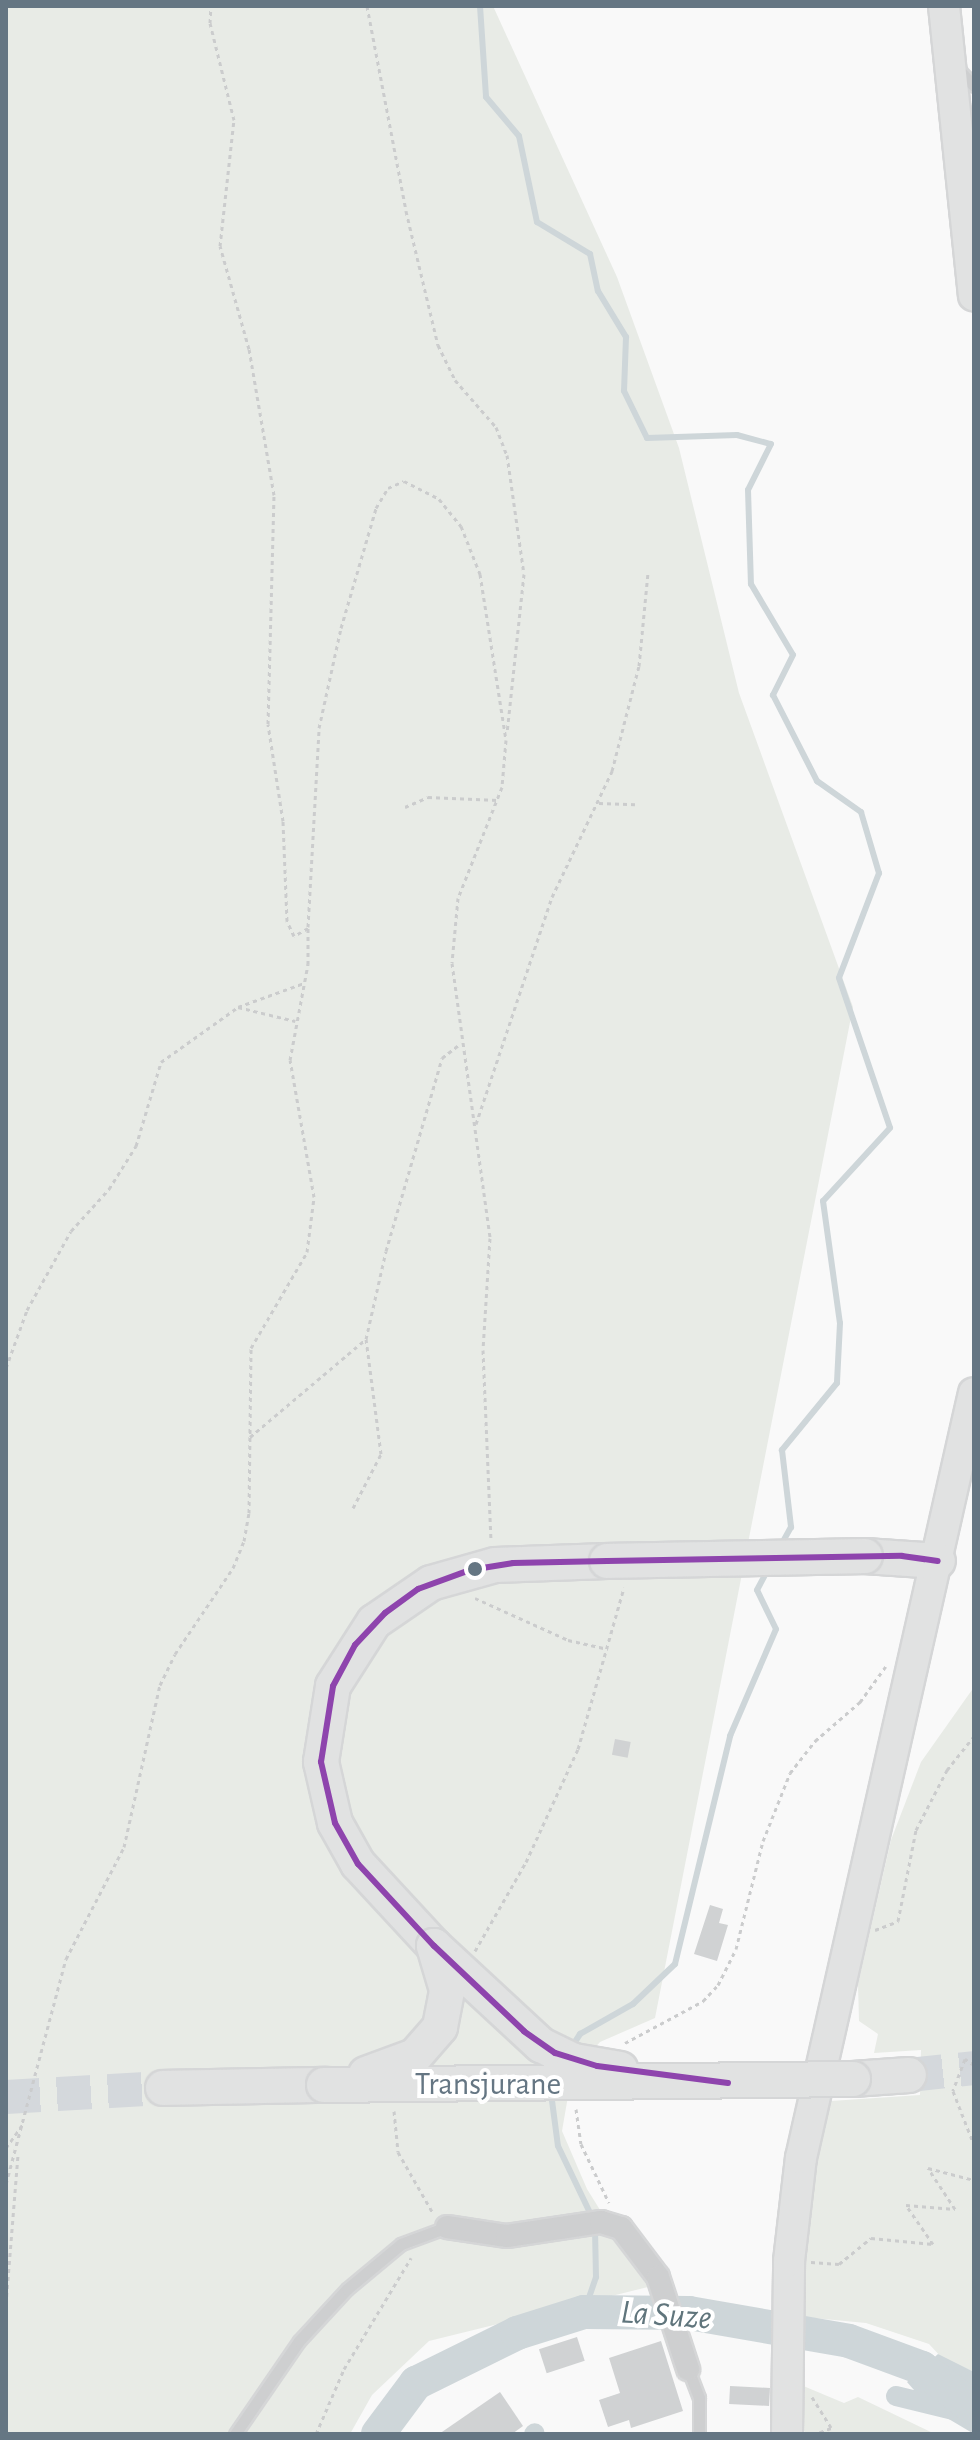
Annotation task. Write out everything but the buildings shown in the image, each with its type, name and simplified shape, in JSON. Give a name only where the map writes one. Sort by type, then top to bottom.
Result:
[{"type":"main road","points":[[944,6],[974,295]]},
{"type":"main road","points":[[796,2433],[801,2158],[974,1393]]},
{"type":"main road","points":[[728,2083],[597,2066],[555,2053],[524,2031],[434,1946],[358,1864],[335,1823],[323,1777],[322,1746],[325,1713],[340,1671],[363,1634],[394,1605],[431,1583],[482,1567],[616,1569],[865,1556],[938,1561]]},
{"type":"main road","points":[[324,2085],[400,2065],[431,2041],[447,1998],[434,1946]]},
{"type":"main road","name":"Transjurane","points":[[163,2088],[728,2083],[902,2076]]},
{"type":"street","points":[[437,2229],[507,2236],[611,2225],[644,2254],[665,2294],[688,2369]]},
{"type":"lane","points":[[947,56],[974,86]]},
{"type":"lane","points":[[235,2434],[318,2320],[378,2262],[437,2229]]},
{"type":"lane","points":[[688,2369],[699,2398],[699,2434]]},
{"type":"path","points":[[211,6],[210,23],[234,120],[220,246],[249,349],[274,495],[268,724],[283,821],[287,921],[294,936],[308,928]]},
{"type":"path","points":[[367,6],[406,211],[438,345],[455,380],[496,427],[507,455],[524,574],[498,800],[458,898],[454,929],[461,1043],[490,1238],[483,1376],[482,1567],[471,1592],[479,1602],[568,1640],[608,1649]]},
{"type":"path","points":[[6,2184],[19,2147],[66,1959],[124,1847],[160,1685],[175,1654],[233,1568],[244,1541],[251,1348],[301,1264],[309,1240],[313,1182],[290,1060],[304,983],[319,728],[341,628],[376,508],[388,488],[404,481],[419,486],[461,526],[480,574],[506,740]]},
{"type":"path","points":[[475,1128],[552,897],[599,803],[636,683],[648,573]]},
{"type":"path","points":[[405,807],[428,797],[498,800]]},
{"type":"path","points":[[599,803],[635,804]]},
{"type":"path","points":[[6,1368],[27,1310],[71,1231],[109,1189],[136,1146],[161,1062],[238,1007],[304,983]]},
{"type":"path","points":[[238,1007],[295,1021]]},
{"type":"path","points":[[353,1508],[381,1454],[366,1339],[442,1058],[461,1043]]},
{"type":"path","points":[[250,1437],[366,1339]]},
{"type":"path","points":[[468,1960],[526,1862],[578,1749],[608,1649],[616,1569]]},
{"type":"path","points":[[617,2047],[703,2001],[724,1977],[763,1841],[790,1773],[815,1741],[860,1702],[888,1663]]},
{"type":"path","points":[[867,1933],[898,1921],[916,1830],[947,1770],[974,1736]]},
{"type":"path","points":[[974,2065],[965,2059],[953,2091],[974,2145]]},
{"type":"path","points":[[316,2434],[344,2369],[437,2229],[407,2175],[395,2138],[394,2103]]},
{"type":"path","points":[[576,2103],[581,2144],[611,2225]]},
{"type":"path","points":[[6,2148],[25,2121]]},
{"type":"path","points":[[6,2304],[19,2147]]},
{"type":"path","points":[[797,2263],[839,2264],[871,2238],[933,2244],[906,2205],[955,2209],[928,2168],[974,2180]]},
{"type":"path","points":[[796,2433],[831,2428],[807,2388]]},
{"type":"shaded area","points":[[6,6],[493,6],[617,277],[679,448],[739,693],[853,1007],[655,2018],[600,2042],[572,2073],[562,2131],[587,2189],[648,2287],[429,2341],[372,2395],[350,2434],[6,2434]]},
{"type":"shaded area","points":[[974,1687],[974,2372],[942,2358],[929,2344],[866,2323],[803,2317],[810,2191],[831,2101],[920,2095],[921,2050],[874,2053],[878,2034],[859,2021],[858,1984],[891,1840],[921,1762]]},
{"type":"shaded area","points":[[938,2354],[974,2372],[974,2434],[942,2415],[898,2402],[899,2391],[914,2390],[907,2382]]},
{"type":"shaded area","points":[[801,2385],[844,2403],[858,2397],[935,2434],[807,2434],[800,2427]]},
{"type":"waterway","points":[[480,6],[486,97],[519,136],[537,222],[590,254],[598,291],[626,337],[624,391],[647,438],[737,435],[771,444],[748,490],[751,584],[793,655],[773,695],[817,781],[861,812],[879,873],[839,978],[890,1128],[823,1201],[840,1323],[837,1383],[782,1450],[791,1527],[781,1545]]},
{"type":"waterway","points":[[571,2048],[580,2034],[633,2004],[675,1964],[730,1736],[776,1629],[757,1590],[768,1569]]},
{"type":"waterway","points":[[551,2093],[558,2146],[592,2217]]},
{"type":"waterway","points":[[584,2312],[596,2277],[595,2228]]},
{"type":"waterway","name":"La Suze","points":[[378,2434],[416,2383],[517,2333],[584,2312],[689,2313],[849,2341],[922,2368],[974,2408]]},
{"type":"waterway","points":[[896,2396],[974,2415]]},
{"type":"tunnel","points":[[909,2075],[974,2068]]},
{"type":"tunnel","points":[[6,2097],[163,2088]]},
{"type":"transit line","points":[[728,2083],[597,2066],[555,2053],[524,2031],[434,1946],[358,1864],[335,1823],[321,1762],[333,1686],[355,1645],[385,1613],[418,1589],[470,1570],[513,1563],[607,1561],[902,1556],[938,1561]]}]
